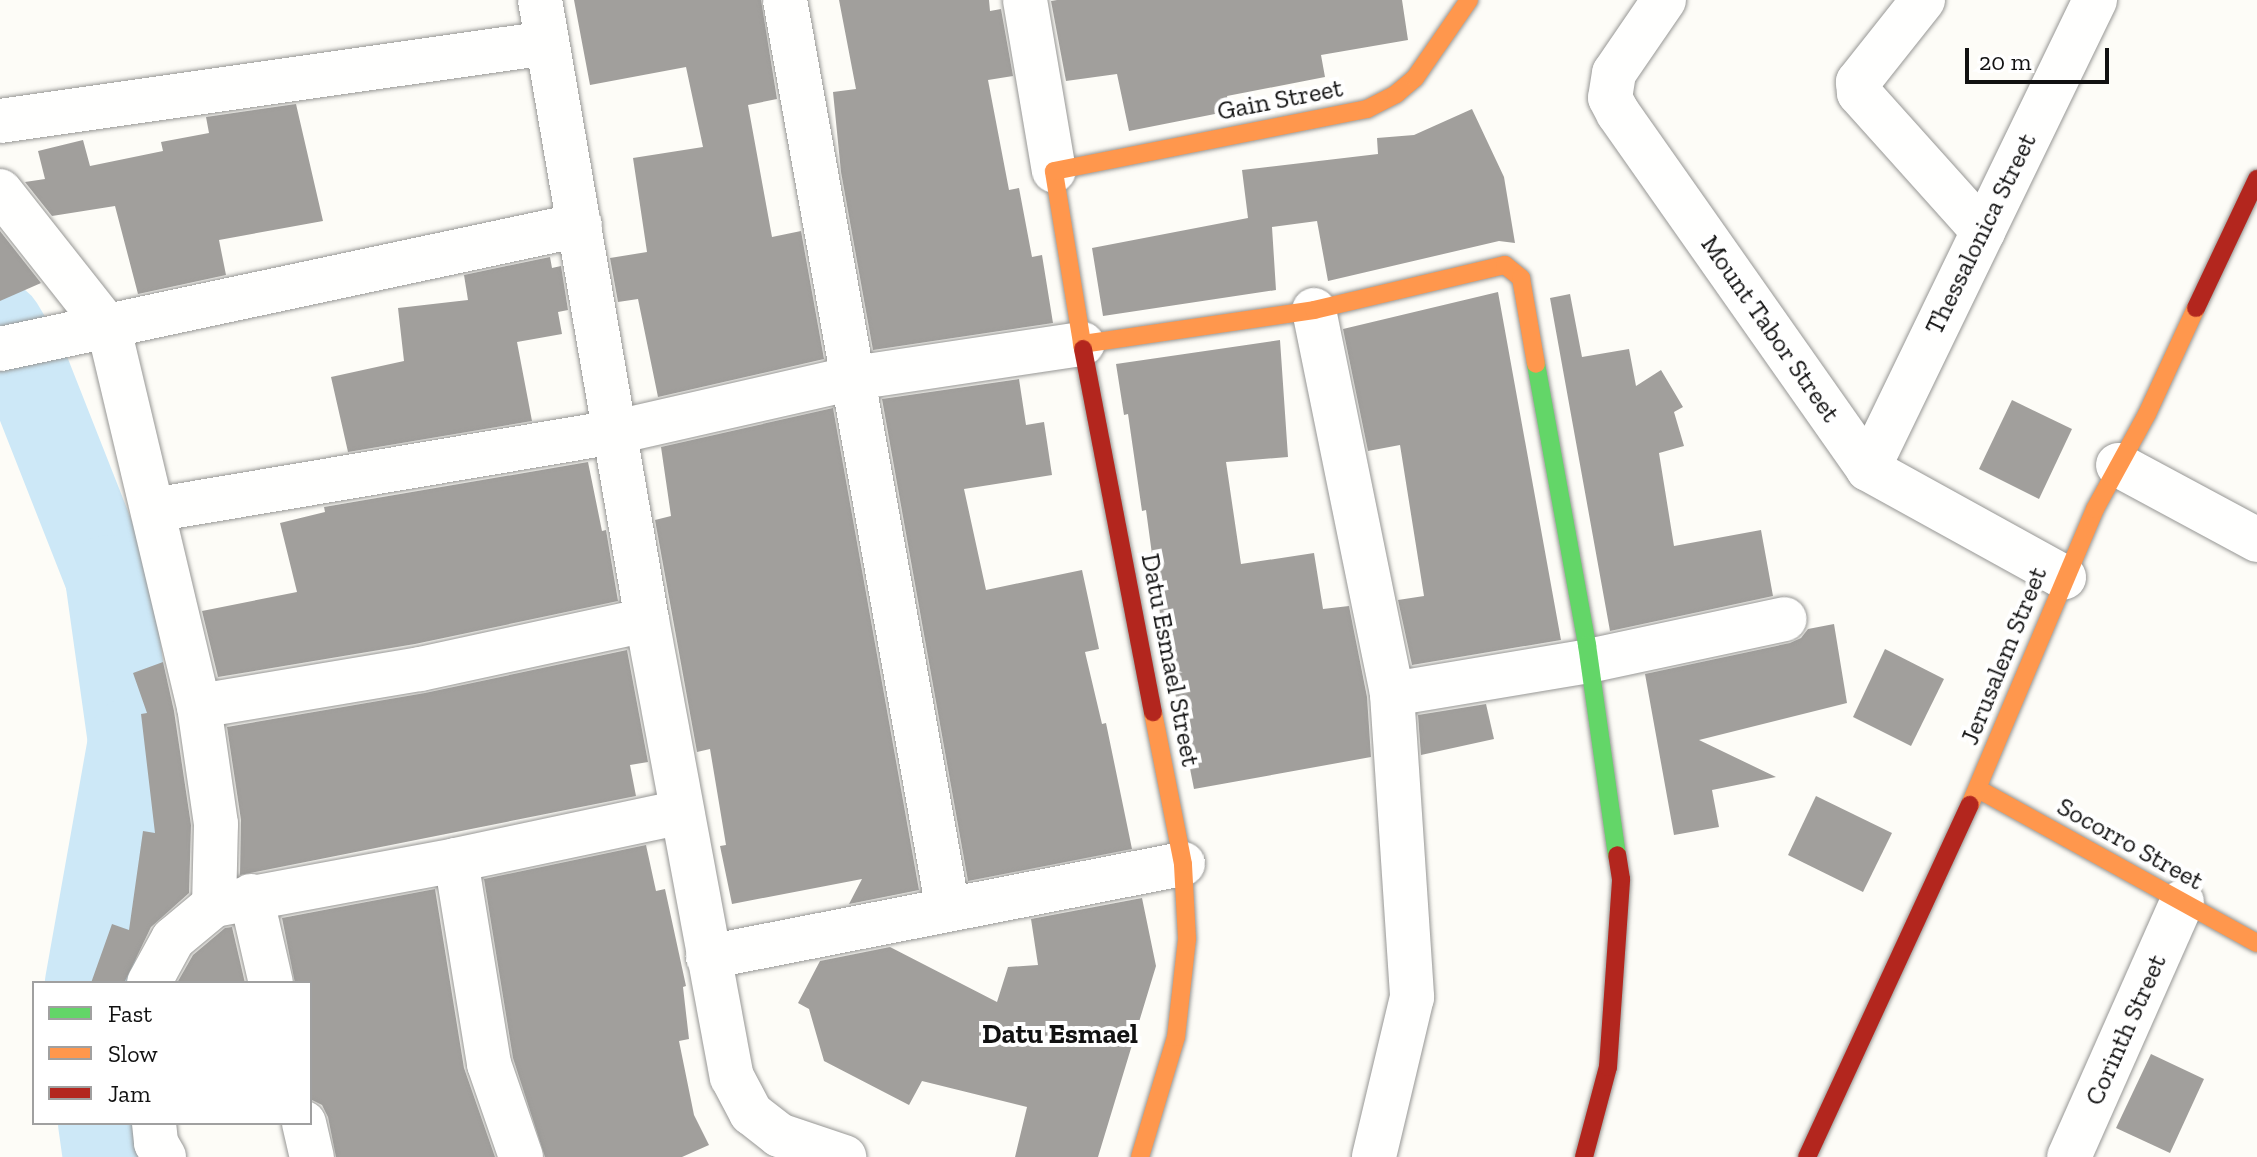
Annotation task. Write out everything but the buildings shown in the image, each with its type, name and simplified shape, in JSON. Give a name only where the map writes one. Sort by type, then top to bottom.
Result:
[{"type":"street","points":[[540,0],[681,812],[732,1077],[751,1113],[779,1135],[844,1157]]},
{"type":"street","points":[[785,0],[948,910]]},
{"type":"street","points":[[1025,0],[1054,171]]},
{"type":"street","name":"Gain Street","points":[[1054,171],[1367,109],[1396,94],[1415,78],[1469,0]]},
{"type":"street","name":"Mount Tabor Street","points":[[1664,0],[1614,73],[1610,98],[1868,469],[2064,577]]},
{"type":"street","points":[[1923,0],[1858,82],[1859,93],[1983,231]]},
{"type":"street","name":"Thessalonica Street","points":[[1868,469],[2095,0]]},
{"type":"street","points":[[0,121],[547,43]]},
{"type":"street","name":"Datu Esmael Street","points":[[1054,171],[1082,344],[1183,864],[1187,939],[1176,1037],[1140,1157]]},
{"type":"street","name":"Jerusalem Street","points":[[1807,1157],[1978,789],[2064,577],[2118,465],[2147,414],[2257,181]]},
{"type":"street","points":[[0,191],[109,329],[199,706],[216,824],[232,901],[270,981]]},
{"type":"street","points":[[0,349],[45,337],[109,329],[580,225]]},
{"type":"street","points":[[153,510],[616,432],[854,378],[1314,310],[1505,265],[1521,278],[1589,661],[1621,879],[1608,1067],[1584,1157]]},
{"type":"street","points":[[1314,310],[1392,694],[1412,997],[1374,1157]]},
{"type":"street","points":[[2118,465],[2257,540]]},
{"type":"street","points":[[1392,694],[1589,661],[1785,619]]},
{"type":"street","points":[[199,706],[420,669],[647,620]]},
{"type":"street","name":"Socorro Street","points":[[1978,789],[2257,943]]},
{"type":"street","points":[[150,981],[173,939],[232,901],[456,860],[681,812]]},
{"type":"street","points":[[456,860],[489,1064],[521,1157]]},
{"type":"street","points":[[708,957],[1183,864]]},
{"type":"street","name":"Corinth Street","points":[[2069,1157],[2182,902]]},
{"type":"street","points":[[154,1125],[156,1143],[164,1157]]},
{"type":"street","points":[[304,1125],[312,1157]]},
{"type":"waterway","points":[[0,325],[25,367],[108,578],[131,741],[88,981]]},
{"type":"waterway","points":[[101,1125],[106,1157]]},
{"type":"traffic: fast","points":[[1536,364],[1587,645],[1617,855]]},
{"type":"traffic: slow","points":[[1083,349],[1054,171],[1367,109],[1396,94],[1415,78],[1469,0]]},
{"type":"traffic: slow","points":[[1082,344],[1314,310],[1505,265],[1521,278],[1536,364]]},
{"type":"traffic: slow","points":[[1970,805],[2095,509],[2147,414],[2196,308]]},
{"type":"traffic: slow","points":[[1140,1157],[1176,1037],[1187,939],[1183,864],[1153,712]]},
{"type":"traffic: slow","points":[[1978,789],[2257,943]]},
{"type":"traffic: jam","points":[[2196,308],[2257,179]]},
{"type":"traffic: jam","points":[[1083,349],[1153,712]]},
{"type":"traffic: jam","points":[[1807,1157],[1970,805]]},
{"type":"traffic: jam","points":[[1584,1157],[1608,1067],[1621,879],[1617,855]]},
{"type":"district","name":"Datu Esmael","points":[[1060,1034]]}]
